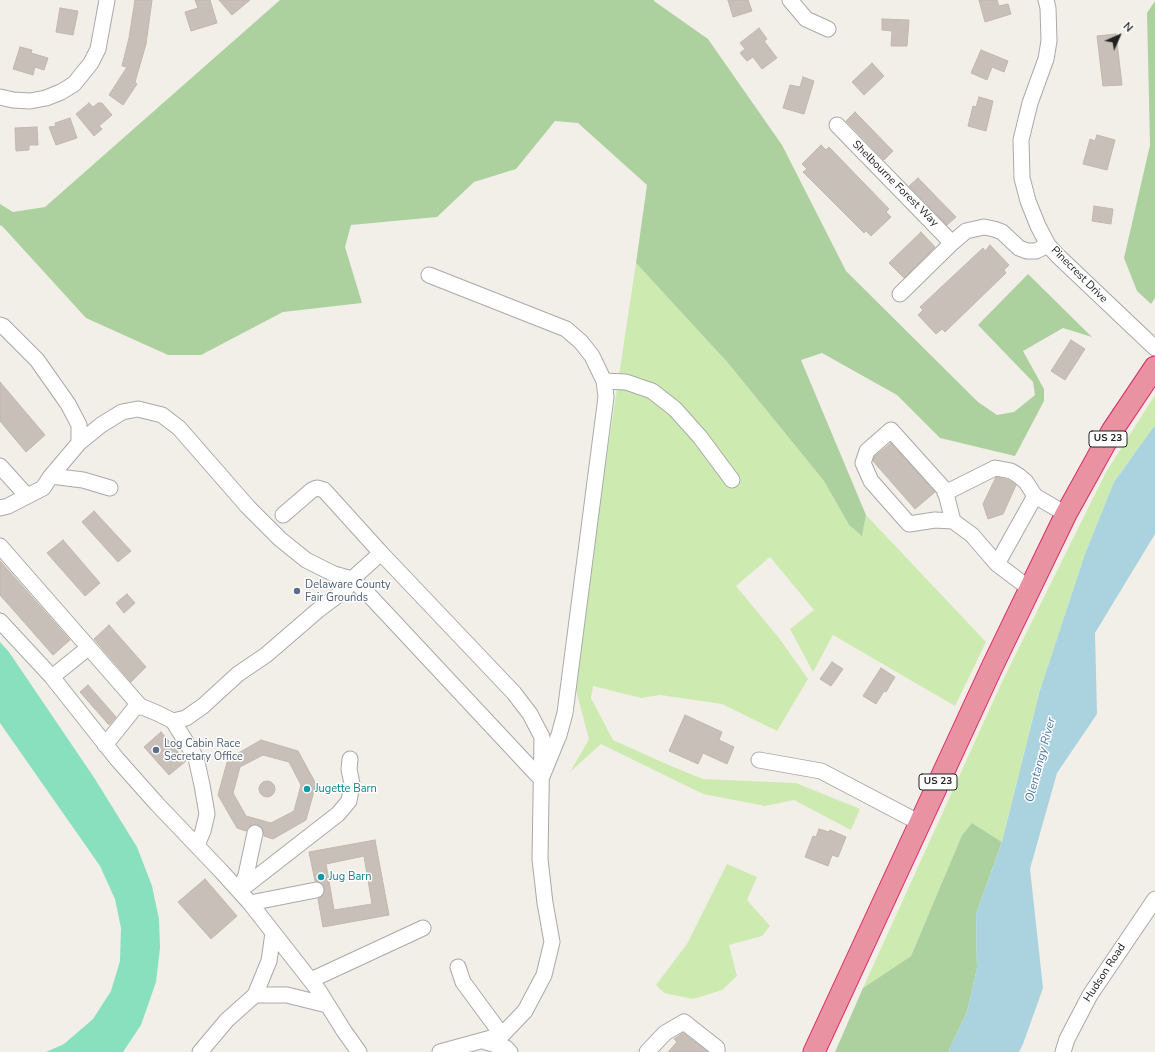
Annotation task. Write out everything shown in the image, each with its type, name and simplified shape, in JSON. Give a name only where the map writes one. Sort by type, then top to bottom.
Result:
[{"type":"highway","name":"US 23","points":[[814,1052],[920,822],[1066,514],[1112,432],[1155,366]]},
{"type":"street","points":[[0,97],[13,100],[30,101],[46,98],[61,92],[74,84],[91,63],[98,49],[107,0]]},
{"type":"street","points":[[790,0],[806,19],[828,28]]},
{"type":"street","name":"Pinecrest Drive","points":[[1046,0],[1048,8],[1049,41],[1046,59],[1030,103],[1021,150],[1022,178],[1026,196],[1038,226],[1048,245],[1057,256],[1155,348]]},
{"type":"street","name":"Shelbourne Forest Way","points":[[837,125],[952,243]]},
{"type":"street","points":[[900,294],[966,231],[984,227],[994,228],[1002,232],[1019,248],[1027,252],[1036,251],[1048,245]]},
{"type":"street","points":[[429,275],[566,329],[581,342],[592,356],[604,381],[606,397],[565,713],[559,734],[541,779]]},
{"type":"street","points":[[0,325],[3,326],[37,360],[68,404],[79,425],[79,443]]},
{"type":"street","points":[[604,381],[626,382],[652,390],[675,409],[700,437],[732,480]]},
{"type":"street","points":[[0,508],[8,506],[43,488],[51,476],[79,443],[101,425],[122,412],[138,409],[162,415],[179,428],[248,507],[280,539],[306,560],[334,574],[352,579],[369,595],[541,779]]},
{"type":"street","points":[[953,521],[945,490],[891,430],[867,451],[863,463],[871,481],[909,524],[936,520],[953,521],[972,535],[997,564],[1030,589]]},
{"type":"street","points":[[0,466],[27,496]]},
{"type":"street","points":[[945,493],[995,468],[1011,471],[1020,476],[1035,496],[1066,514]]},
{"type":"street","points":[[51,476],[83,480],[110,488]]},
{"type":"street","points":[[283,515],[312,490],[317,488],[324,490],[381,553],[514,693],[530,714],[542,737],[540,858],[545,903],[552,942],[544,975],[524,1011],[502,1035],[440,1052]]},
{"type":"street","points":[[997,564],[1035,496]]},
{"type":"street","points":[[0,546],[140,706],[173,722],[196,758],[202,785],[207,814],[204,831],[197,845]]},
{"type":"street","points":[[173,722],[186,718],[203,706],[238,674],[266,655],[317,611],[346,589],[352,579],[381,553]]},
{"type":"street","points":[[0,621],[52,677],[105,745],[147,793],[250,903],[311,980],[359,1052]]},
{"type":"street","points":[[52,677],[88,648]]},
{"type":"street","points":[[105,745],[134,710],[140,706]]},
{"type":"street","points":[[240,891],[338,814],[349,801],[352,784],[348,769],[350,759]]},
{"type":"street","points":[[759,760],[821,771],[920,822]]},
{"type":"street","points":[[240,891],[246,875],[254,833]]},
{"type":"street","points":[[250,903],[316,890]]},
{"type":"street","name":"Hudson Road","points":[[1063,1052],[1067,1038],[1090,995],[1155,898]]},
{"type":"street","points":[[311,980],[423,928]]},
{"type":"street","points":[[200,1052],[227,1020],[255,994],[269,961],[273,933]]},
{"type":"street","points":[[458,967],[463,982],[502,1035]]},
{"type":"street","points":[[255,994],[287,995],[327,1005]]},
{"type":"street","points":[[647,1052],[665,1033],[684,1022],[717,1048],[718,1052]]},
{"type":"street","points":[[482,1041],[506,1048],[510,1052]]},
{"type":"green space","points":[[280,0],[654,0],[708,39],[782,145],[846,271],[978,402],[997,415],[1014,412],[1035,395],[1033,382],[978,325],[1028,274],[1092,337],[1063,328],[1023,351],[1044,389],[1044,401],[1015,456],[940,438],[897,395],[822,353],[801,360],[866,515],[862,536],[849,525],[824,481],[728,363],[636,263],[647,185],[578,123],[555,121],[516,169],[474,182],[437,217],[351,225],[345,247],[362,303],[283,312],[201,355],[168,355],[86,318],[0,225],[0,204],[13,212],[45,207]]},
{"type":"green space","points":[[1155,1],[1155,298],[1151,304],[1137,291],[1124,258],[1150,145],[1147,13]]},
{"type":"green space","points":[[636,263],[728,363],[824,481],[849,525],[862,535],[866,515],[986,642],[955,706],[833,635],[813,672],[790,629],[814,610],[770,557],[736,586],[779,638],[808,679],[777,731],[722,704],[660,695],[641,698],[593,686],[591,698],[613,740],[703,779],[796,783],[860,809],[851,830],[794,800],[765,806],[703,794],[601,744],[570,772],[589,739],[573,679]]},
{"type":"green space","points":[[1155,395],[1155,425],[1114,482],[1085,554],[1040,690],[1002,842],[972,823],[962,835],[911,956],[863,988],[1002,682],[1106,472]]},
{"type":"green space","points":[[0,642],[9,652],[95,779],[137,847],[152,886],[159,919],[160,948],[156,982],[141,1025],[123,1052],[46,1052],[64,1044],[93,1019],[111,991],[120,961],[121,928],[115,899],[100,866],[0,723]]},
{"type":"green space","points":[[972,823],[1002,842],[976,914],[977,968],[967,1012],[948,1052],[835,1052],[863,988],[911,956],[962,835]]},
{"type":"green space","points":[[727,864],[757,877],[747,900],[770,926],[762,936],[729,945],[737,976],[722,990],[693,999],[664,993],[656,985],[687,944]]},
{"type":"water","name":"Olentangy River","points":[[1155,425],[1155,534],[1095,633],[1097,714],[1057,773],[1030,869],[1043,988],[1019,1052],[948,1052],[967,1012],[977,968],[976,914],[1002,842],[1040,690],[1085,554],[1114,482]]},
{"type":"building","points":[[135,0],[152,0],[146,44],[135,82],[137,84],[123,105],[109,95],[127,67],[122,66],[129,38]]},
{"type":"building","points":[[195,0],[210,0],[217,23],[191,31],[185,12],[198,8]]},
{"type":"building","points":[[219,0],[250,0],[232,15]]},
{"type":"building","points":[[728,0],[748,0],[752,11],[733,17]]},
{"type":"building","points":[[979,0],[997,0],[999,6],[1008,4],[1011,14],[985,22]]},
{"type":"building","points":[[60,8],[78,11],[73,35],[56,32]]},
{"type":"building","points":[[882,19],[909,20],[907,46],[891,46],[892,31],[882,30]]},
{"type":"building","points":[[759,28],[767,39],[764,41],[777,58],[762,69],[753,57],[747,61],[740,53],[745,49],[740,43]]},
{"type":"building","points":[[1116,34],[1122,85],[1103,86],[1097,36]]},
{"type":"building","points":[[20,47],[32,50],[31,53],[48,58],[44,70],[35,67],[33,75],[13,69]]},
{"type":"building","points":[[981,50],[1008,61],[1004,72],[992,67],[987,80],[971,73]]},
{"type":"building","points":[[872,63],[884,76],[864,95],[852,82]]},
{"type":"building","points":[[803,77],[814,81],[804,114],[783,108],[790,85],[800,87]]},
{"type":"building","points":[[979,97],[993,101],[986,131],[968,126],[973,106],[976,107]]},
{"type":"building","points":[[89,103],[93,107],[98,103],[102,103],[112,115],[99,126],[102,129],[94,136],[76,114]]},
{"type":"building","points":[[855,112],[893,151],[884,160],[846,121]]},
{"type":"building","points":[[70,118],[77,138],[56,145],[49,127],[56,126],[55,123]]},
{"type":"building","points":[[37,127],[38,145],[29,145],[29,150],[16,151],[15,128]]},
{"type":"building","points":[[1097,135],[1115,140],[1107,170],[1083,164],[1090,139],[1095,141]]},
{"type":"building","points":[[821,145],[826,150],[829,147],[889,209],[886,212],[891,217],[871,236],[866,231],[864,233],[803,172],[807,169],[802,164]]},
{"type":"building","points":[[918,178],[956,217],[947,225],[909,186]]},
{"type":"building","points":[[1094,206],[1113,209],[1111,224],[1092,221]]},
{"type":"building","points":[[921,232],[935,247],[904,278],[889,263]]},
{"type":"building","points":[[990,245],[1009,265],[1004,270],[1006,273],[945,332],[942,329],[936,334],[918,315],[923,310],[920,307],[983,248],[985,251]]},
{"type":"building","points":[[1071,340],[1085,349],[1065,380],[1051,371]]},
{"type":"building","points":[[0,382],[45,435],[26,452],[0,421]]},
{"type":"building","points":[[891,443],[935,492],[915,509],[873,461],[874,457]]},
{"type":"building","points":[[996,477],[1008,480],[1016,485],[1003,514],[988,519],[983,504]]},
{"type":"building","points":[[94,511],[131,551],[118,562],[82,522]]},
{"type":"building","points":[[63,540],[100,583],[85,596],[47,553]]},
{"type":"building","points":[[0,561],[70,640],[53,655],[0,595]]},
{"type":"building","points":[[127,594],[135,603],[124,613],[116,603]]},
{"type":"building","points":[[109,625],[146,667],[131,682],[94,639]]},
{"type":"building","points":[[832,662],[843,669],[831,686],[820,679]]},
{"type":"building","points":[[881,668],[895,677],[886,692],[884,691],[876,704],[863,696]]},
{"type":"building","points":[[88,685],[116,717],[109,725],[80,692]]},
{"type":"building","points":[[685,715],[722,732],[719,740],[734,747],[727,764],[703,753],[698,764],[669,751]]},
{"type":"building","points":[[161,732],[186,761],[169,775],[144,747]]},
{"type":"building","name":"Jugette Barn","points":[[261,740],[298,751],[316,784],[306,820],[273,839],[264,836],[263,830],[257,824],[248,827],[246,831],[237,828],[218,795],[228,759]],"holes":[[[263,755],[289,762],[301,785],[294,811],[271,823],[246,816],[233,793],[240,767]]]},
{"type":"building","points":[[264,781],[270,781],[275,786],[273,795],[270,797],[264,797],[259,792],[259,786]]},
{"type":"building","points":[[819,829],[829,832],[830,830],[846,837],[838,857],[832,855],[828,866],[805,857],[813,836],[816,837]]},
{"type":"building","name":"Jug Barn","points":[[375,840],[389,915],[323,927],[318,899],[322,896],[325,889],[322,884],[315,881],[309,852]],"holes":[[[364,856],[372,904],[334,910],[326,864]]]},
{"type":"building","points":[[205,879],[237,916],[211,939],[178,902]]},
{"type":"building","points":[[683,1033],[708,1052],[668,1052],[677,1042],[674,1039]]},
{"type":"place","name":"Delaware County Fair Grounds","points":[[297,591]]},
{"type":"place","name":"Log Cabin Race Secretary Office","points":[[156,750]]},
{"type":"place","name":"Jugette Barn","points":[[307,789]]},
{"type":"place","name":"Jug Barn","points":[[321,877]]}]
